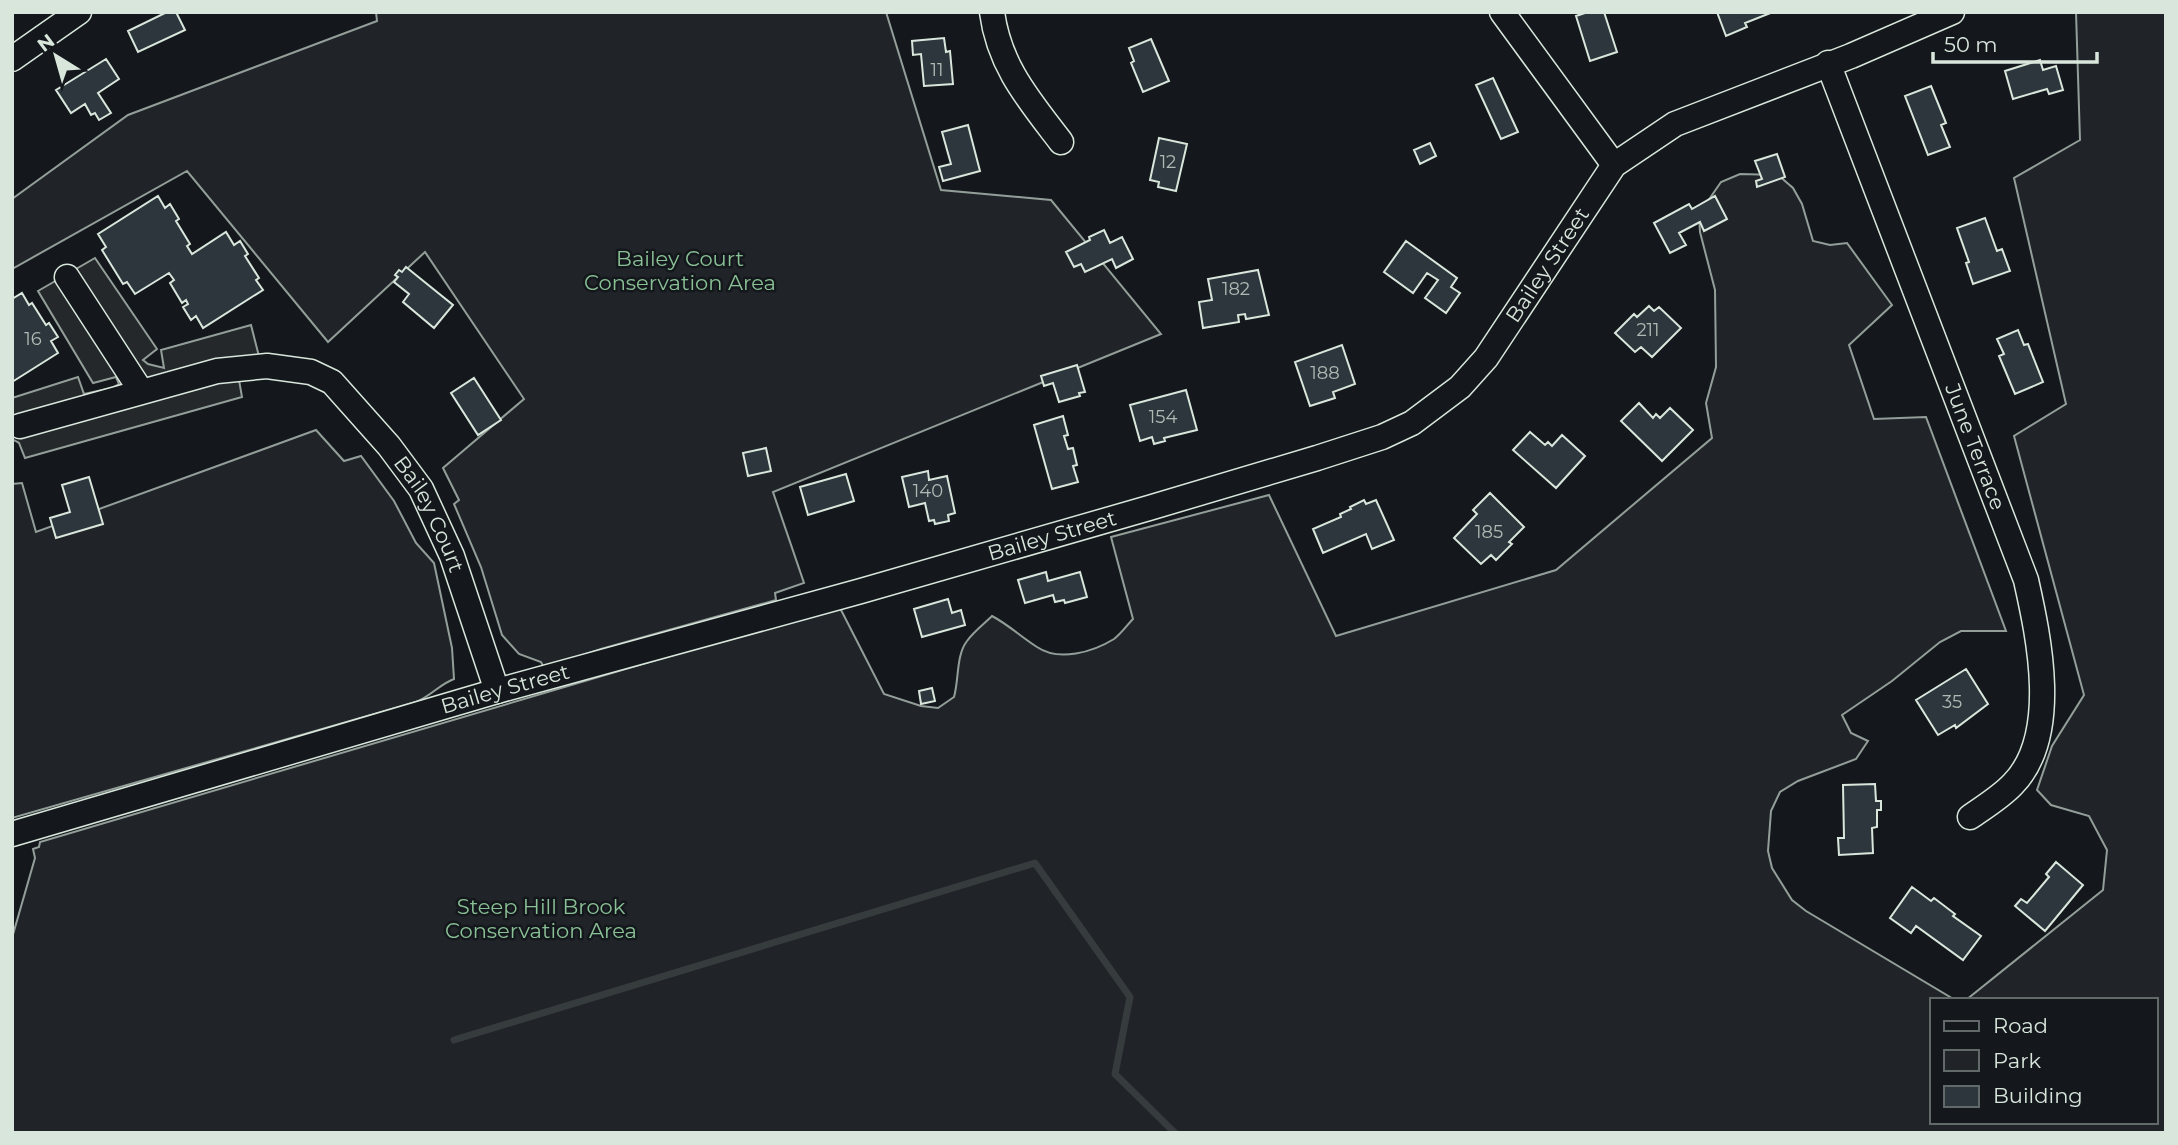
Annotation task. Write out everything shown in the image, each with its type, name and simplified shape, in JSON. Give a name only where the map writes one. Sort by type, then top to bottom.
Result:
[{"type":"street","points":[[12,58],[79,12]]},
{"type":"street","points":[[992,12],[995,37],[1013,78],[1061,142]]},
{"type":"street","points":[[1502,12],[1614,165]]},
{"type":"street","name":"Bailey Street","points":[[12,834],[497,691],[1149,508],[1382,437],[1412,423],[1460,387],[1486,358],[1614,165],[1675,124],[1951,12]]},
{"type":"street","name":"June Terrace","points":[[1828,63],[2026,580],[2038,633],[2042,714],[2030,761],[2013,784],[1970,817]]},
{"type":"street","points":[[20,426],[141,391],[67,277]]},
{"type":"street","name":"Bailey Court","points":[[141,391],[217,371],[267,366],[311,372],[332,382],[390,446],[421,489],[452,556],[497,691]]},
{"type":"green space","name":"Bailey Court Conservation Area","points":[[376,12],[886,12],[941,190],[1051,200],[1161,334],[773,492],[804,583],[775,593],[776,600],[601,649],[544,668],[541,662],[519,654],[502,635],[481,567],[454,504],[459,500],[443,468],[524,399],[425,252],[328,342],[187,171],[12,269],[12,199],[128,115],[377,21]]},
{"type":"green space","name":"Steep Hill Brook Conservation Area","points":[[2076,12],[2166,12],[2166,1133],[12,1133],[12,938],[35,858],[33,849],[39,847],[40,842],[839,606],[884,694],[921,706],[938,708],[954,697],[963,647],[972,634],[992,616],[1037,647],[1055,654],[1076,654],[1106,644],[1119,635],[1133,619],[1111,537],[1269,495],[1336,636],[1556,570],[1712,438],[1706,403],[1716,367],[1715,290],[1700,232],[1699,214],[1721,182],[1740,174],[1778,175],[1793,188],[1802,204],[1813,241],[1830,245],[1847,243],[1892,305],[1849,345],[1874,419],[1926,417],[2006,631],[1961,631],[1940,642],[1892,681],[1842,715],[1851,733],[1868,741],[1856,759],[1798,781],[1780,792],[1771,811],[1768,851],[1772,868],[1792,900],[1806,911],[1952,998],[1930,998],[1930,1124],[2157,1124],[2157,998],[1968,998],[2103,890],[2107,850],[2089,816],[2051,805],[2037,790],[2052,746],[2084,695],[2014,436],[2066,404],[2014,178],[2080,140]]},
{"type":"green space","points":[[316,430],[344,461],[361,456],[394,501],[416,543],[434,563],[452,648],[454,679],[416,702],[12,818],[12,484],[22,483],[36,532]]},
{"type":"shaded area","points":[[95,258],[157,349],[143,360],[148,364],[164,368],[161,350],[251,325],[263,372],[239,380],[242,397],[25,458],[19,443],[12,439],[12,398],[78,377],[84,394],[119,384],[116,377],[93,383],[38,291]]},
{"type":"building","points":[[167,12],[176,12],[185,30],[138,52],[128,31]]},
{"type":"building","points":[[1588,12],[1604,12],[1617,52],[1590,61],[1576,16]]},
{"type":"building","points":[[1717,12],[1773,12],[1745,23],[1747,27],[1726,36]]},
{"type":"building","points":[[944,38],[946,52],[950,51],[953,84],[924,86],[921,54],[913,55],[912,41]]},
{"type":"building","points":[[1151,39],[1169,81],[1143,92],[1131,63],[1134,61],[1129,48]]},
{"type":"building","points":[[106,59],[119,79],[98,93],[111,113],[99,120],[95,113],[91,115],[85,104],[71,113],[56,90]]},
{"type":"building","points":[[2040,60],[2043,70],[2056,66],[2063,90],[2049,94],[2047,89],[2013,99],[2005,71]]},
{"type":"building","points":[[1493,78],[1518,132],[1501,139],[1476,85]]},
{"type":"building","points":[[1931,86],[1946,123],[1941,125],[1950,147],[1928,155],[1905,96]]},
{"type":"building","points":[[968,125],[980,171],[943,181],[939,167],[951,164],[942,132]]},
{"type":"building","points":[[1159,138],[1187,144],[1176,191],[1158,187],[1159,182],[1150,180]]},
{"type":"building","points":[[1430,143],[1436,156],[1420,164],[1414,150]]},
{"type":"building","points":[[1777,154],[1785,177],[1757,187],[1756,181],[1762,179],[1755,161]]},
{"type":"building","points":[[158,196],[165,208],[170,204],[179,219],[176,221],[190,244],[187,246],[192,254],[226,232],[234,245],[240,241],[263,290],[203,328],[196,316],[191,320],[183,307],[188,304],[186,300],[182,303],[170,283],[174,280],[169,273],[135,294],[127,282],[123,284],[102,250],[106,247],[98,234]]},
{"type":"building","points":[[1715,196],[1727,219],[1704,231],[1700,222],[1679,233],[1686,245],[1670,253],[1654,223],[1689,204],[1692,209]]},
{"type":"building","points":[[1985,218],[1997,251],[2002,249],[2010,271],[1973,284],[1966,263],[1969,262],[1957,228]]},
{"type":"building","points":[[1104,230],[1110,243],[1122,237],[1133,259],[1116,268],[1112,259],[1085,272],[1081,264],[1074,267],[1066,252]]},
{"type":"building","points":[[1406,241],[1457,278],[1451,287],[1460,293],[1446,313],[1425,298],[1438,280],[1427,273],[1413,293],[1384,272]]},
{"type":"building","points":[[406,267],[453,305],[434,328],[403,302],[409,294],[394,282],[399,270],[402,272]]},
{"type":"building","points":[[1258,270],[1269,315],[1246,319],[1245,314],[1238,315],[1239,322],[1203,328],[1199,302],[1212,300],[1208,279]]},
{"type":"building","points":[[22,293],[29,305],[32,303],[46,325],[49,323],[58,337],[51,341],[58,353],[12,382],[12,299]]},
{"type":"building","points":[[1649,306],[1654,311],[1659,307],[1681,328],[1652,357],[1641,347],[1635,352],[1615,333],[1634,314],[1637,317]]},
{"type":"building","points":[[2018,330],[2024,345],[2028,344],[2043,382],[2015,394],[1999,356],[2004,354],[1997,339]]},
{"type":"building","points":[[1342,345],[1355,384],[1333,392],[1335,398],[1310,406],[1295,362]]},
{"type":"building","points":[[1077,365],[1085,392],[1059,402],[1053,383],[1044,386],[1041,376]]},
{"type":"building","points":[[474,378],[501,420],[478,435],[451,393]]},
{"type":"building","points":[[1186,390],[1197,430],[1164,438],[1165,441],[1154,444],[1152,437],[1140,441],[1130,405]]},
{"type":"building","points":[[1639,403],[1653,418],[1656,414],[1660,418],[1670,408],[1693,430],[1662,461],[1621,421]]},
{"type":"building","points":[[1063,416],[1068,435],[1064,436],[1068,449],[1073,448],[1077,465],[1073,466],[1078,482],[1052,489],[1034,425]]},
{"type":"building","points":[[1530,432],[1545,445],[1548,442],[1552,446],[1562,435],[1585,456],[1556,488],[1513,450]]},
{"type":"building","points":[[766,448],[771,471],[748,476],[743,453]]},
{"type":"building","points":[[928,471],[929,480],[947,476],[955,513],[948,515],[949,521],[935,524],[934,520],[929,521],[925,503],[909,507],[902,477]]},
{"type":"building","points":[[846,474],[854,501],[808,515],[800,487]]},
{"type":"building","points":[[89,477],[103,524],[56,538],[50,518],[70,512],[62,485]]},
{"type":"building","points":[[1490,493],[1524,527],[1496,560],[1491,555],[1481,564],[1454,538],[1477,514],[1473,510]]},
{"type":"building","points":[[1364,500],[1366,504],[1376,500],[1394,540],[1372,549],[1366,534],[1323,553],[1313,529],[1341,517],[1340,514]]},
{"type":"building","points":[[1046,572],[1048,581],[1080,572],[1087,597],[1065,603],[1064,600],[1055,602],[1053,595],[1025,603],[1018,580]]},
{"type":"building","points":[[948,599],[952,613],[961,610],[965,625],[922,637],[914,609]]},
{"type":"building","points":[[1966,669],[1988,704],[1956,728],[1955,725],[1938,735],[1916,700]]},
{"type":"building","points":[[932,688],[935,701],[921,704],[919,691]]},
{"type":"building","points":[[1875,784],[1876,801],[1881,801],[1881,810],[1877,810],[1877,827],[1872,828],[1873,853],[1839,855],[1838,838],[1844,838],[1843,785]]},
{"type":"building","points":[[2056,862],[2083,885],[2045,931],[2015,906],[2021,899],[2027,903],[2049,877],[2046,874]]},
{"type":"building","points":[[1912,887],[1931,901],[1934,898],[1981,936],[1963,960],[1916,926],[1911,933],[1890,918]]},
{"type":"waterway","points":[[454,1040],[1035,863],[1130,997],[1115,1074],[1175,1133]]}]
